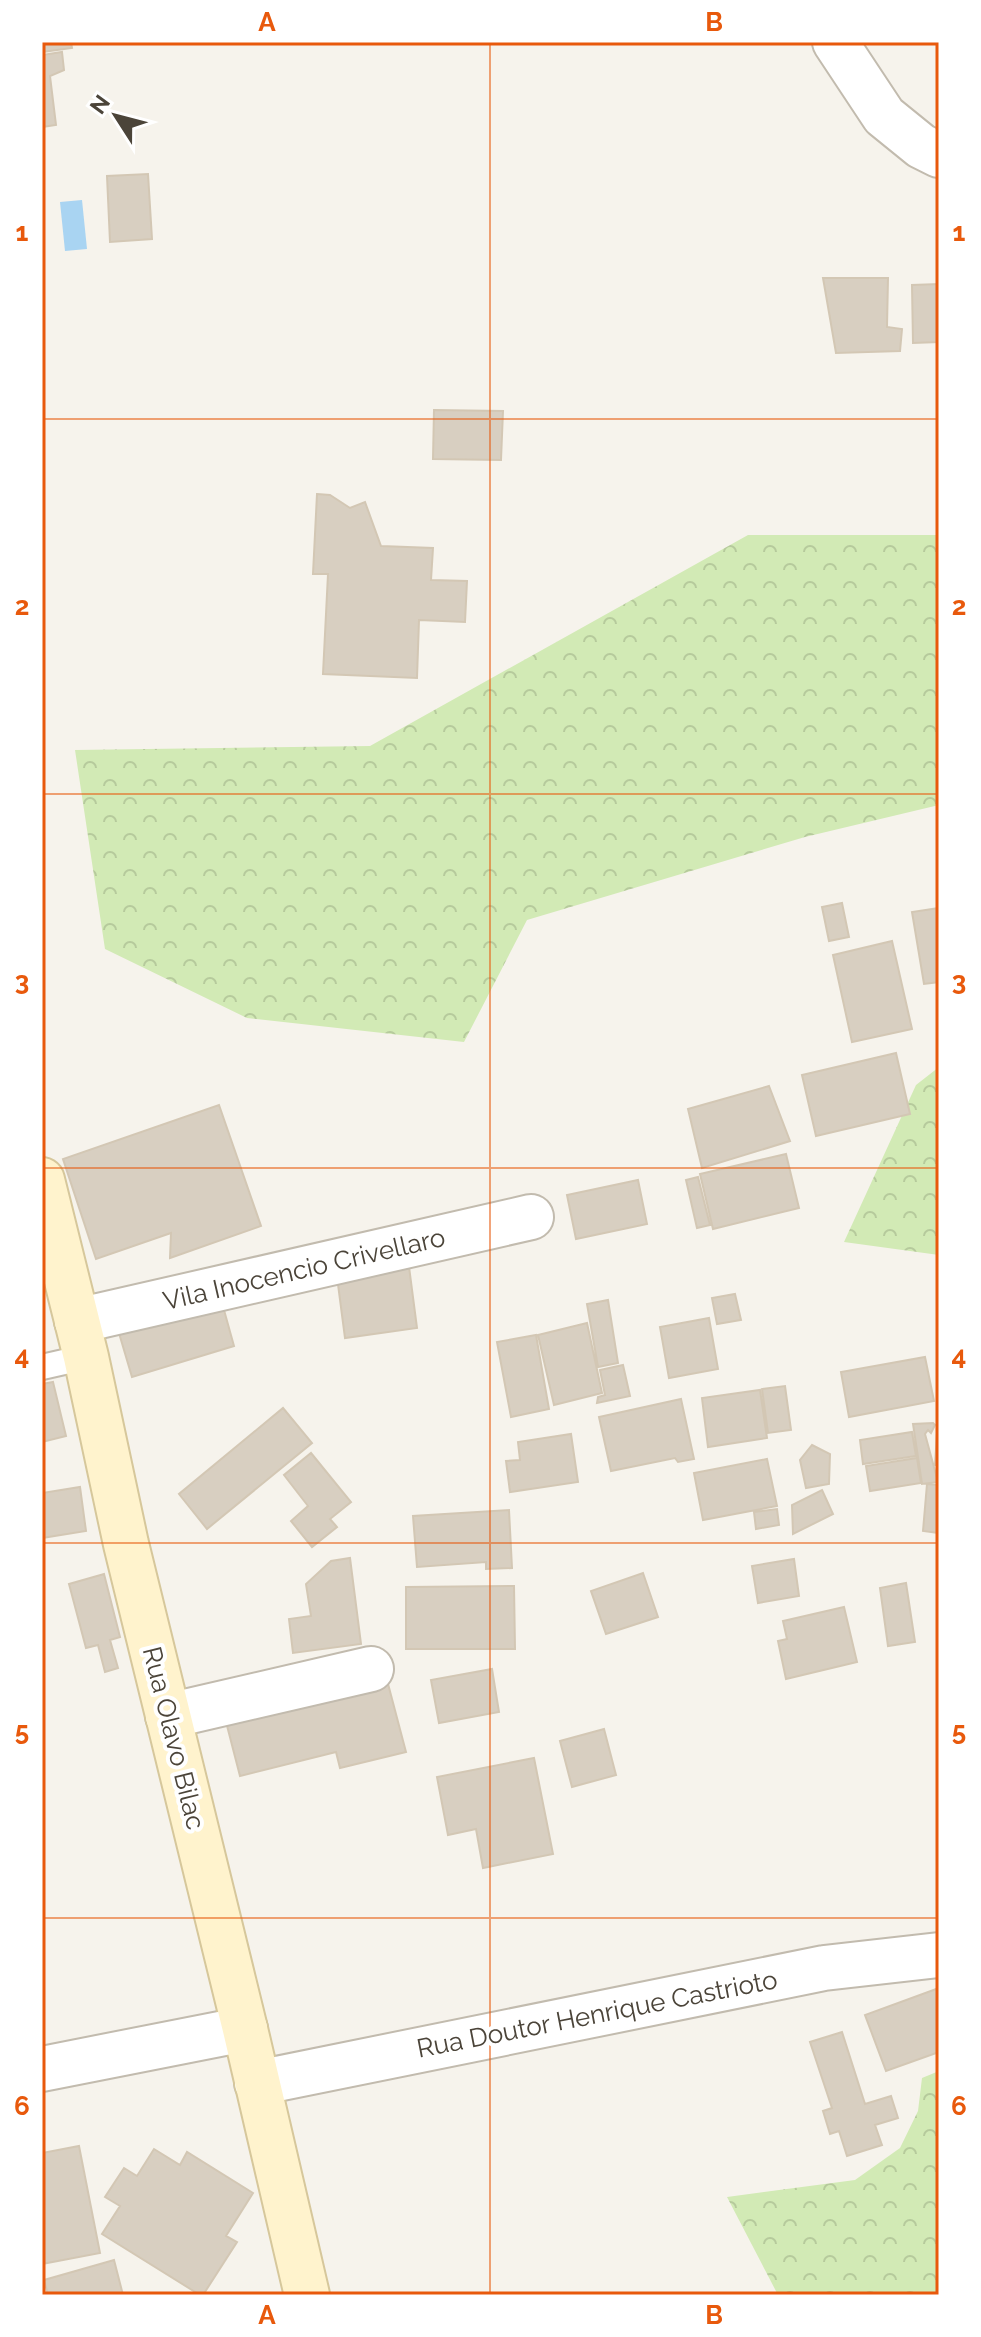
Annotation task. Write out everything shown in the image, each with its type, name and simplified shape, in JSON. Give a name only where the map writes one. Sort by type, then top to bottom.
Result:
[{"type":"main road","name":"Rua Olavo Bilac","points":[[42,1180],[82,1339],[126,1544],[307,2295]]},
{"type":"street","points":[[835,42],[884,116],[921,146],[939,155]]},
{"type":"street","name":"Vila Inocencio Crivellaro","points":[[82,1339],[531,1217]]},
{"type":"street","points":[[168,1716],[371,1669]]},
{"type":"street","name":"Rua Doutor Henrique Castrioto","points":[[257,2083],[824,1968],[939,1955]]},
{"type":"street","points":[[42,2069],[245,2029]]},
{"type":"lane","points":[[42,1367],[82,1339]]},
{"type":"green space","points":[[748,535],[939,535],[939,805],[805,837],[527,920],[464,1042],[247,1018],[105,949],[75,750],[370,746]]},
{"type":"green space","points":[[939,1067],[939,1255],[844,1242],[916,1085]]},
{"type":"green space","points":[[939,2071],[939,2295],[778,2295],[727,2197],[855,2180],[900,2148],[918,2111],[922,2078]]},
{"type":"water","points":[[82,200],[87,249],[65,251],[60,202]]},
{"type":"building","points":[[42,42],[71,42],[72,48],[42,52]]},
{"type":"building","points":[[62,52],[64,70],[50,76],[56,125],[42,127],[42,55]]},
{"type":"building","points":[[148,174],[152,239],[110,242],[107,176]]},
{"type":"building","points":[[823,278],[888,278],[887,327],[902,329],[900,351],[836,353]]},
{"type":"building","points":[[939,284],[939,342],[913,343],[912,285]]},
{"type":"building","points":[[434,410],[503,411],[501,460],[433,459]]},
{"type":"building","points":[[317,494],[330,495],[350,508],[365,502],[381,546],[433,548],[431,580],[467,581],[465,622],[419,620],[417,678],[323,674],[328,574],[313,574]]},
{"type":"building","points":[[842,903],[849,937],[829,941],[822,907]]},
{"type":"building","points":[[939,908],[939,982],[924,984],[912,912]]},
{"type":"building","points":[[892,941],[912,1029],[852,1042],[833,955]]},
{"type":"building","points":[[896,1053],[910,1114],[816,1136],[802,1075]]},
{"type":"building","points":[[769,1086],[790,1141],[702,1168],[688,1109]]},
{"type":"building","points":[[219,1105],[261,1226],[170,1258],[171,1233],[96,1259],[63,1159]]},
{"type":"building","points":[[786,1154],[799,1208],[713,1229],[700,1174]]},
{"type":"building","points":[[698,1177],[710,1225],[697,1228],[686,1180]]},
{"type":"building","points":[[638,1180],[647,1224],[576,1239],[567,1195]]},
{"type":"building","points":[[408,1259],[417,1328],[345,1338],[336,1269]]},
{"type":"building","points":[[219,1292],[234,1346],[132,1377],[116,1323]]},
{"type":"building","points":[[735,1294],[741,1320],[717,1324],[712,1298]]},
{"type":"building","points":[[608,1300],[618,1363],[598,1367],[587,1304]]},
{"type":"building","points":[[709,1318],[718,1369],[669,1378],[660,1327]]},
{"type":"building","points":[[587,1323],[602,1393],[554,1405],[538,1335]]},
{"type":"building","points":[[536,1335],[549,1409],[511,1417],[497,1342]]},
{"type":"building","points":[[925,1357],[934,1401],[849,1417],[841,1372]]},
{"type":"building","points":[[623,1365],[630,1396],[597,1403],[598,1397],[605,1395],[600,1370]]},
{"type":"building","points":[[53,1382],[66,1436],[42,1442],[42,1384]]},
{"type":"building","points":[[785,1386],[791,1430],[768,1433],[762,1389]]},
{"type":"building","points":[[760,1390],[767,1438],[708,1447],[702,1398]]},
{"type":"building","points":[[681,1399],[694,1459],[678,1462],[675,1458],[611,1471],[599,1417]]},
{"type":"building","points":[[283,1408],[312,1443],[207,1529],[179,1494]]},
{"type":"building","points":[[938,1417],[939,1465],[935,1465]]},
{"type":"building","points":[[933,1423],[931,1433],[928,1430],[925,1434],[938,1482],[922,1484],[913,1424]]},
{"type":"building","points":[[912,1432],[916,1456],[863,1464],[860,1440]]},
{"type":"building","points":[[571,1434],[578,1482],[510,1492],[506,1461],[520,1460],[518,1442]]},
{"type":"building","points":[[812,1445],[830,1454],[829,1484],[806,1488],[800,1460]]},
{"type":"building","points":[[311,1453],[351,1502],[330,1519],[337,1527],[312,1547],[291,1521],[308,1506],[284,1475]]},
{"type":"building","points":[[917,1458],[921,1483],[870,1491],[866,1466]]},
{"type":"building","points":[[767,1459],[777,1506],[703,1520],[694,1473]]},
{"type":"building","points":[[927,1484],[939,1485],[939,1533],[923,1531]]},
{"type":"building","points":[[80,1487],[86,1531],[42,1538],[42,1493]]},
{"type":"building","points":[[822,1490],[833,1514],[793,1534],[792,1505]]},
{"type":"building","points":[[777,1509],[779,1525],[756,1529],[754,1512]]},
{"type":"building","points":[[509,1510],[512,1568],[486,1569],[486,1562],[417,1567],[413,1516]]},
{"type":"building","points":[[350,1558],[361,1644],[293,1653],[289,1619],[311,1616],[306,1584],[331,1561]]},
{"type":"building","points":[[794,1559],[799,1596],[758,1603],[752,1566]]},
{"type":"building","points":[[643,1573],[658,1617],[606,1634],[591,1591]]},
{"type":"building","points":[[104,1574],[120,1637],[110,1640],[118,1668],[105,1672],[98,1645],[86,1648],[69,1584]]},
{"type":"building","points":[[906,1583],[915,1642],[888,1646],[880,1588]]},
{"type":"building","points":[[514,1586],[515,1649],[406,1649],[406,1587]]},
{"type":"building","points":[[844,1607],[857,1662],[786,1679],[778,1641],[787,1639],[783,1621]]},
{"type":"building","points":[[492,1669],[499,1712],[439,1723],[431,1680]]},
{"type":"building","points":[[387,1680],[406,1752],[340,1768],[336,1752],[240,1776],[224,1714]]},
{"type":"building","points":[[604,1729],[616,1775],[572,1787],[560,1741]]},
{"type":"building","points":[[534,1758],[553,1854],[483,1868],[476,1829],[448,1835],[437,1777]]},
{"type":"building","points":[[939,1988],[939,2052],[886,2071],[865,2015]]},
{"type":"building","points":[[842,2032],[865,2104],[891,2096],[898,2118],[875,2125],[882,2145],[847,2156],[839,2131],[830,2134],[823,2111],[832,2108],[810,2042]]},
{"type":"building","points":[[79,2146],[100,2253],[42,2264],[42,2153]]},
{"type":"building","points":[[154,2149],[180,2165],[187,2152],[253,2193],[226,2236],[237,2242],[203,2295],[102,2234],[120,2206],[105,2197],[124,2168],[137,2176]]},
{"type":"building","points":[[114,2260],[123,2295],[48,2295],[44,2280]]}]
